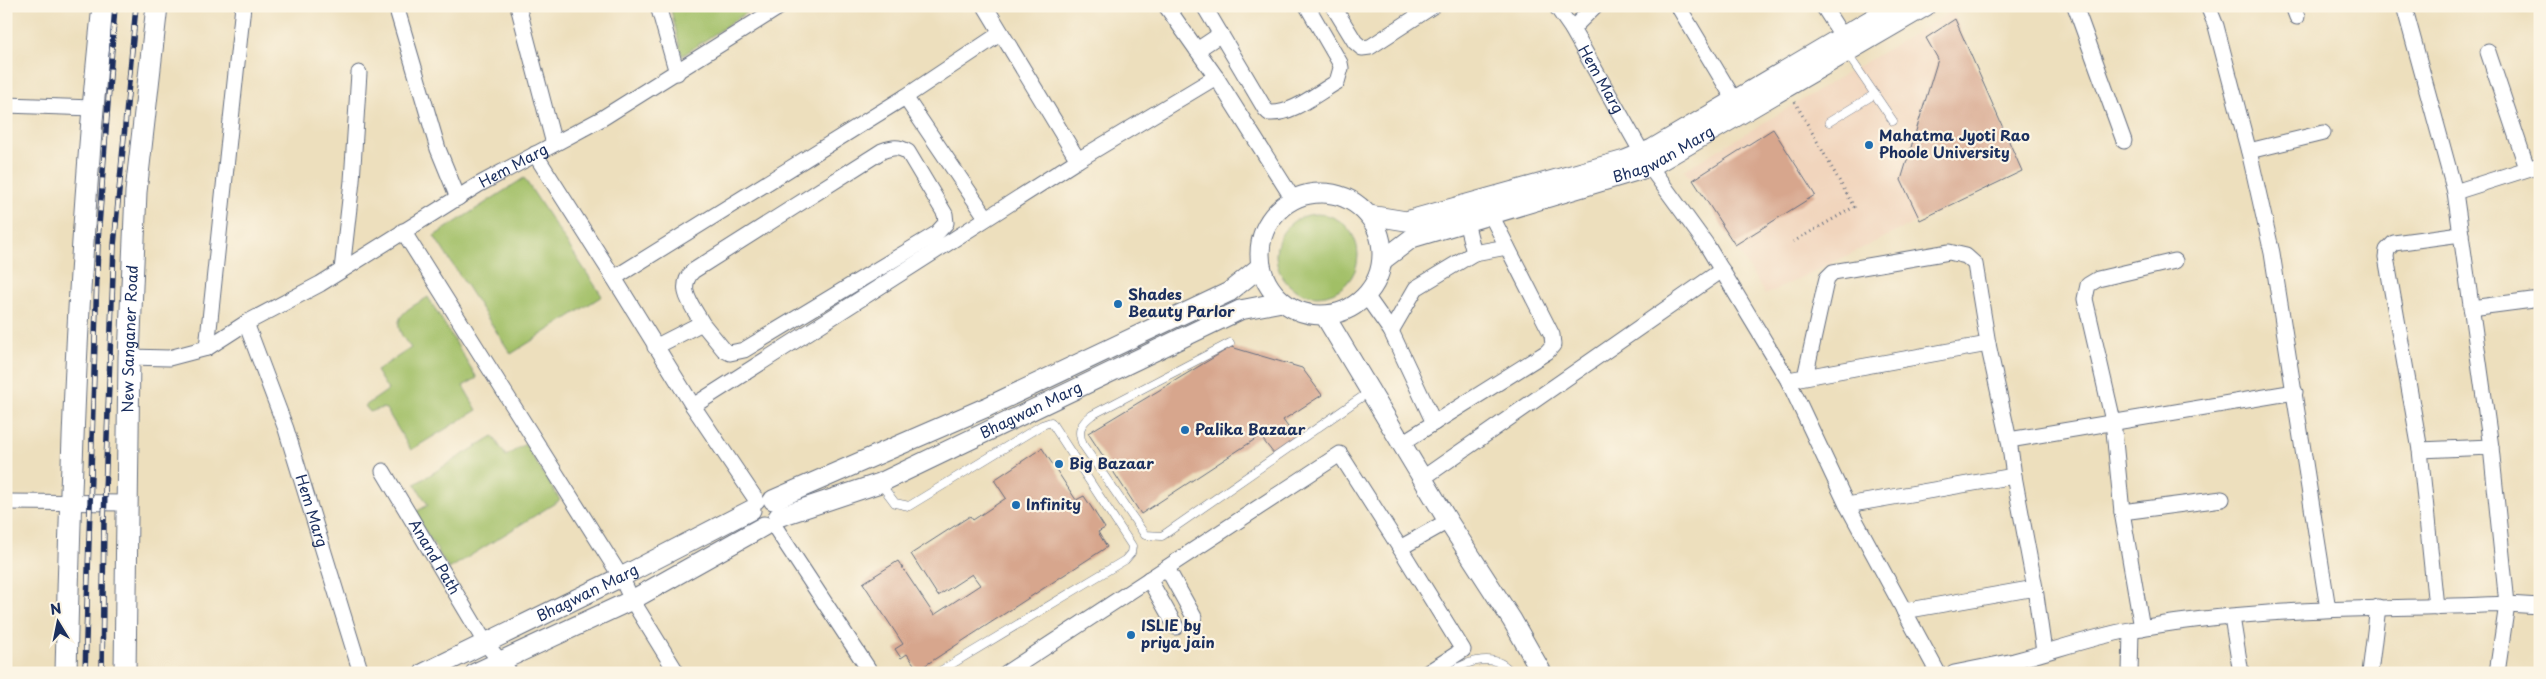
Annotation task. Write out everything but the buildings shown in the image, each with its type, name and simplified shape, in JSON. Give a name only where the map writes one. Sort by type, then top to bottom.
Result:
[{"type":"main road","points":[[66,673],[70,502],[79,285],[103,6]]},
{"type":"main road","name":"New Sanganer Road","points":[[125,673],[129,357],[136,192],[157,6]]},
{"type":"street","points":[[207,348],[244,6]]},
{"type":"street","points":[[396,6],[438,149],[458,198]]},
{"type":"street","points":[[518,6],[554,144]]},
{"type":"street","points":[[658,6],[677,73]]},
{"type":"street","name":"Hem Marg","points":[[129,357],[169,358],[207,348],[246,323],[342,270],[458,198],[677,73],[781,6]]},
{"type":"street","points":[[985,6],[1078,160]]},
{"type":"street","points":[[1166,6],[1216,77],[1293,199]]},
{"type":"street","points":[[1204,6],[1269,114],[1283,112],[1337,82],[1341,68],[1307,6]]},
{"type":"street","points":[[1333,6],[1355,42],[1362,48],[1370,47],[1433,6]]},
{"type":"street","name":"Hem Marg","points":[[1556,6],[1572,29],[1646,161],[1706,244],[1788,380],[1847,505],[1938,673]]},
{"type":"street","points":[[1572,29],[1595,6]]},
{"type":"street","points":[[1678,6],[1735,100]]},
{"type":"street","points":[[1823,6],[1847,46]]},
{"type":"street","name":"Bhagwan Marg","points":[[1383,260],[1412,238],[1490,215],[1646,161],[1786,86],[1847,46],[1894,6]]},
{"type":"street","name":"Bhagwan Marg","points":[[1369,215],[1406,221],[1616,163],[1646,161],[1735,100],[1926,6]]},
{"type":"street","points":[[2075,6],[2124,140]]},
{"type":"street","points":[[2208,6],[2216,26],[2249,151],[2272,253],[2328,608]]},
{"type":"street","points":[[2404,6],[2455,192],[2462,234],[2491,447],[2507,604],[2498,673]]},
{"type":"street","points":[[614,278],[905,96],[1001,33]]},
{"type":"street","points":[[1197,50],[1221,34]]},
{"type":"street","points":[[2455,192],[2533,167],[2488,52]]},
{"type":"street","points":[[342,270],[352,181],[359,73]]},
{"type":"street","points":[[693,406],[1078,160],[1216,77]]},
{"type":"street","points":[[905,96],[986,218]]},
{"type":"street","points":[[6,105],[93,108]]},
{"type":"street","points":[[2249,151],[2323,133]]},
{"type":"street","points":[[892,147],[900,147],[908,152],[945,214],[946,223],[936,234],[744,350],[730,354],[724,350],[702,322],[684,287],[685,279],[693,271],[882,151],[892,147]]},
{"type":"street","points":[[535,154],[693,406],[871,673]]},
{"type":"street","points":[[1322,192],[1351,200],[1369,215],[1381,238],[1383,260],[1380,273],[1366,297],[1349,310],[1325,316],[1304,314],[1282,302],[1268,287],[1260,267],[1260,246],[1271,218],[1282,206],[1293,199],[1322,192]]},
{"type":"street","points":[[1402,443],[1547,352],[1553,345],[1552,335],[1490,215]]},
{"type":"street","points":[[1466,222],[1474,253]]},
{"type":"street","points":[[403,231],[621,577],[632,600],[677,673]]},
{"type":"street","points":[[2436,607],[2420,450],[2386,257],[2387,250],[2394,243],[2462,234]]},
{"type":"street","points":[[1391,331],[1416,288],[1474,253],[1507,248]]},
{"type":"street","points":[[1805,377],[1827,278],[1832,272],[1949,252],[1966,256],[1972,260],[1976,268],[1988,344],[2010,440],[2014,476],[2035,588],[2044,652]]},
{"type":"street","points":[[2130,673],[2136,629],[2113,421],[2085,299],[2088,285],[2098,279],[2175,261]]},
{"type":"street","name":"Bhagwan Marg","points":[[424,673],[621,577],[766,513],[1229,292],[1260,267]]},
{"type":"street","points":[[1423,478],[1722,270]]},
{"type":"street","points":[[1366,297],[1391,331],[1434,423]]},
{"type":"street","points":[[2471,308],[2540,299]]},
{"type":"street","name":"Bhagwan Marg","points":[[475,673],[506,666],[632,600],[766,513],[880,483],[1240,310],[1282,302]]},
{"type":"street","points":[[1325,316],[1448,521],[1512,620],[1542,673]]},
{"type":"street","points":[[655,347],[702,322]]},
{"type":"street","name":"Hem Marg","points":[[246,323],[286,429],[361,673]]},
{"type":"street","points":[[1788,380],[1988,344]]},
{"type":"street","points":[[2010,440],[2113,421],[2294,392]]},
{"type":"street","points":[[2420,450],[2491,447]]},
{"type":"street","points":[[1006,673],[1340,454],[1463,650],[1427,673]]},
{"type":"street","name":"Anand Path","points":[[383,472],[486,644],[506,666]]},
{"type":"street","points":[[1847,505],[2014,476]]},
{"type":"street","points":[[2122,512],[2222,499]]},
{"type":"street","points":[[6,502],[127,503]]},
{"type":"street","points":[[1400,548],[1448,521]]},
{"type":"street","points":[[1167,568],[1194,617]]},
{"type":"street","points":[[1149,579],[1176,627]]},
{"type":"street","points":[[1904,611],[2035,588]]},
{"type":"street","points":[[1954,673],[2014,667],[2044,652],[2136,629],[2232,617],[2328,608],[2507,604],[2540,606]]},
{"type":"street","points":[[2370,673],[2378,607]]},
{"type":"street","points":[[2232,617],[2240,673]]},
{"type":"lane","points":[[1847,46],[1893,121]]},
{"type":"lane","points":[[1829,122],[1875,94]]},
{"type":"lane","points":[[1230,343],[1092,415],[1080,426],[1079,432],[1083,445],[1145,535],[1162,536],[1370,391]]},
{"type":"lane","points":[[880,483],[895,503],[909,506],[1042,425],[1052,422],[1132,546],[1131,553],[1125,560],[937,673]]},
{"type":"lane","points":[[1448,673],[1481,660],[1499,662],[1506,665],[1512,673]]},
{"type":"path","points":[[1786,86],[1854,207],[1793,242]]},
{"type":"shaded area","name":"Mahatma Jyoti Rao Phoole University","points":[[1952,11],[2022,171],[1765,295],[1735,245],[1684,170]]},
{"type":"green space","points":[[670,6],[756,6],[682,56]]},
{"type":"green space","points":[[524,178],[602,296],[511,354],[434,236]]},
{"type":"green space","points":[[1317,214],[1333,217],[1346,226],[1355,239],[1358,255],[1355,271],[1346,284],[1333,293],[1317,296],[1301,293],[1288,284],[1279,271],[1276,255],[1279,239],[1288,226],[1301,217]]},
{"type":"green space","points":[[428,297],[477,378],[463,386],[477,410],[411,450],[386,409],[382,408],[370,412],[365,406],[388,390],[376,371],[411,348],[400,331],[400,319],[407,310]]},
{"type":"green space","points":[[493,436],[506,456],[525,444],[560,500],[449,569],[414,513],[428,505],[415,484]]},
{"type":"railway","points":[[85,673],[98,240],[115,6]]},
{"type":"railway","points":[[102,673],[104,520],[114,246],[136,6]]},
{"type":"place","name":"Mahatma Jyoti Rao Phoole University","points":[[1869,145]]},
{"type":"place","name":"Shades Beauty Parlor","points":[[1118,304]]},
{"type":"place","name":"Palika Bazaar","points":[[1185,430]]},
{"type":"place","name":"Big Bazaar","points":[[1059,464]]},
{"type":"place","name":"Infinity","points":[[1016,505]]},
{"type":"place","name":"ISLIE by priya jain","points":[[1131,635]]}]
